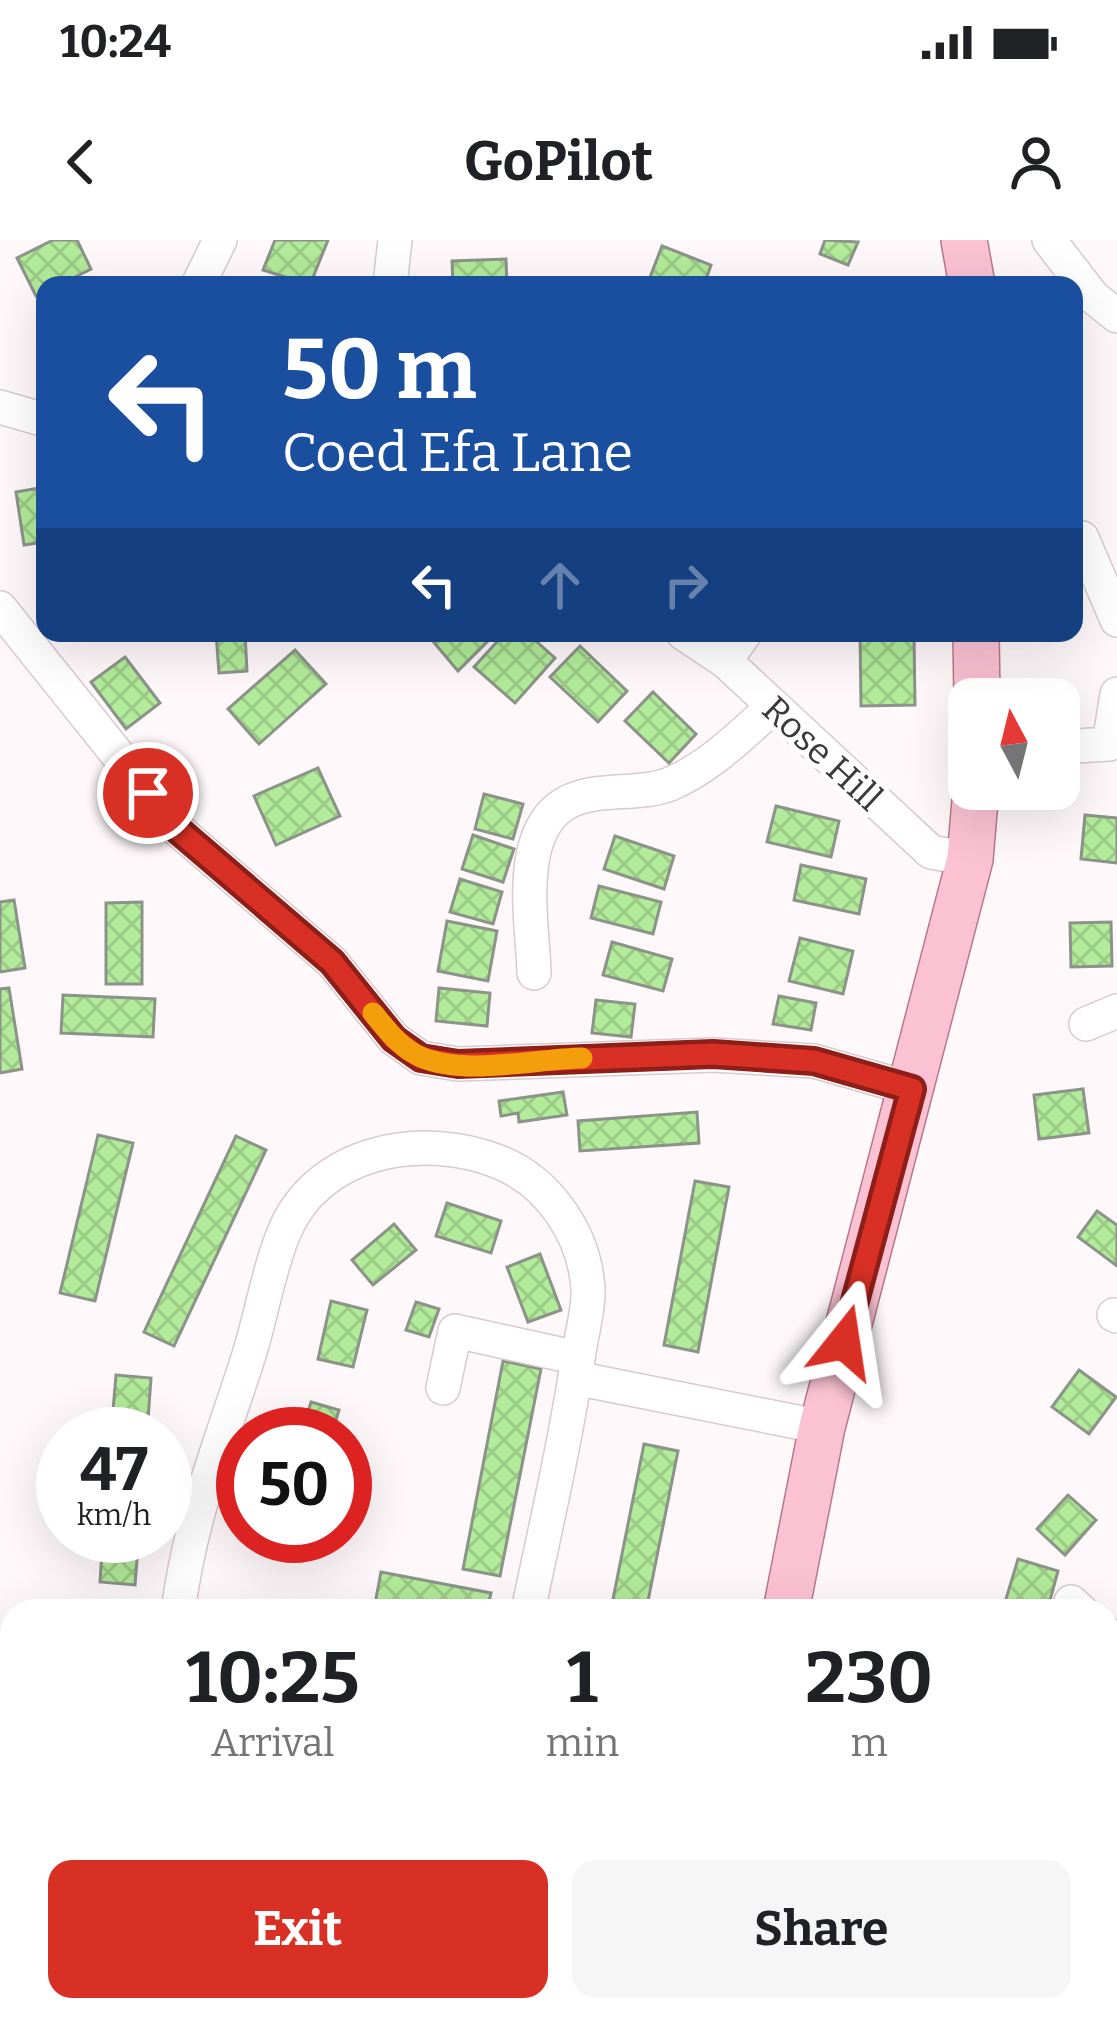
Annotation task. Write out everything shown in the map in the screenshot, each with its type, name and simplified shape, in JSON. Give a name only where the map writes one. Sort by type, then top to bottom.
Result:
[{"type":"main road","points":[[964,240],[970,276]]},
{"type":"main road","points":[[976,642],[976,678]]},
{"type":"main road","points":[[789,1599],[822,1427],[970,859],[974,810]]},
{"type":"street","points":[[202,276],[220,240]]},
{"type":"street","points":[[392,276],[395,240]]},
{"type":"street","points":[[1049,240],[1077,276]]},
{"type":"street","points":[[1083,284],[1117,316]]},
{"type":"street","points":[[0,407],[36,417]]},
{"type":"street","points":[[1083,540],[1117,620]]},
{"type":"street","points":[[0,608],[178,830],[316,948],[394,1039],[421,1058],[458,1064],[713,1054],[814,1061],[912,1089]]},
{"type":"street","name":"Rose Hill","points":[[735,647],[773,707],[931,851],[970,859]]},
{"type":"street","points":[[1080,747],[1113,748],[1117,694]]},
{"type":"street","points":[[534,973],[531,856],[549,820],[569,801],[665,786],[708,764],[773,707]]},
{"type":"street","points":[[180,1599],[193,1514],[283,1235],[298,1205],[340,1171],[384,1150],[433,1144],[517,1170],[553,1200],[574,1235],[588,1289],[531,1599]]},
{"type":"street","points":[[443,1388],[455,1331],[576,1368],[822,1427]]},
{"type":"building","points":[[53,240],[77,240],[91,269],[77,276],[36,276],[36,296],[17,258]]},
{"type":"building","points":[[275,240],[328,240],[314,276],[282,276],[263,270]]},
{"type":"building","points":[[825,240],[858,242],[848,265],[820,254]]},
{"type":"building","points":[[662,246],[711,265],[707,276],[650,276]]},
{"type":"building","points":[[506,259],[507,276],[453,276],[452,261]]},
{"type":"building","points":[[36,489],[36,543],[24,545],[16,492]]},
{"type":"building","points":[[217,642],[245,642],[247,671],[219,673]]},
{"type":"building","points":[[434,642],[487,642],[458,671]]},
{"type":"building","points":[[497,642],[537,642],[555,658],[515,703],[474,667]]},
{"type":"building","points":[[860,642],[914,642],[915,705],[861,706]]},
{"type":"building","points":[[580,646],[627,691],[598,722],[550,677]]},
{"type":"building","points":[[295,650],[326,684],[259,744],[228,709]]},
{"type":"building","points":[[125,657],[160,703],[126,729],[91,682]]},
{"type":"building","points":[[653,692],[696,734],[669,763],[625,721]]},
{"type":"building","points":[[318,768],[340,816],[276,845],[254,796]]},
{"type":"building","points":[[484,794],[523,804],[513,839],[475,829]]},
{"type":"building","points":[[776,806],[839,821],[831,857],[767,842]]},
{"type":"building","points":[[1085,815],[1117,818],[1117,863],[1081,859]]},
{"type":"building","points":[[473,835],[514,849],[503,882],[462,869]]},
{"type":"building","points":[[615,836],[674,856],[664,889],[604,869]]},
{"type":"building","points":[[801,865],[866,879],[859,914],[794,900]]},
{"type":"building","points":[[460,879],[502,892],[493,924],[450,912]]},
{"type":"building","points":[[599,886],[661,902],[653,934],[591,918]]},
{"type":"building","points":[[14,900],[25,968],[0,972],[0,902]]},
{"type":"building","points":[[142,902],[142,984],[106,984],[106,903]]},
{"type":"building","points":[[447,921],[497,931],[488,981],[438,971]]},
{"type":"building","points":[[1111,922],[1112,966],[1071,967],[1070,923]]},
{"type":"building","points":[[800,938],[853,951],[843,994],[789,981]]},
{"type":"building","points":[[612,942],[672,959],[663,991],[603,975]]},
{"type":"building","points":[[9,988],[22,1069],[0,1073],[0,989]]},
{"type":"building","points":[[439,988],[490,993],[487,1026],[436,1021]]},
{"type":"building","points":[[63,995],[155,999],[153,1037],[61,1033]]},
{"type":"building","points":[[779,996],[816,1003],[811,1030],[773,1024]]},
{"type":"building","points":[[596,1000],[635,1004],[631,1037],[592,1033]]},
{"type":"building","points":[[1083,1089],[1089,1133],[1039,1139],[1034,1095]]},
{"type":"building","points":[[563,1092],[567,1115],[519,1122],[518,1113],[501,1116],[499,1101]]},
{"type":"building","points":[[697,1112],[699,1143],[580,1151],[578,1121]]},
{"type":"building","points":[[98,1135],[133,1143],[95,1301],[60,1293]]},
{"type":"building","points":[[236,1136],[266,1150],[174,1346],[144,1332]]},
{"type":"building","points":[[695,1181],[729,1187],[698,1352],[664,1345]]},
{"type":"building","points":[[447,1203],[501,1221],[491,1253],[436,1236]]},
{"type":"building","points":[[1097,1211],[1117,1225],[1117,1266],[1078,1237]]},
{"type":"building","points":[[394,1224],[416,1250],[373,1285],[352,1260]]},
{"type":"building","points":[[540,1254],[561,1310],[528,1322],[507,1267]]},
{"type":"building","points":[[331,1301],[367,1310],[353,1367],[318,1359]]},
{"type":"building","points":[[416,1302],[439,1309],[429,1337],[406,1330]]},
{"type":"building","points":[[503,1361],[541,1369],[500,1576],[463,1569]]},
{"type":"building","points":[[1079,1370],[1116,1397],[1089,1434],[1052,1407]]},
{"type":"building","points":[[116,1375],[151,1378],[149,1407],[113,1407]]},
{"type":"building","points":[[644,1444],[678,1451],[648,1599],[613,1599]]},
{"type":"building","points":[[1068,1495],[1096,1520],[1065,1555],[1037,1529]]},
{"type":"building","points":[[1018,1559],[1058,1571],[1050,1599],[1006,1599]]},
{"type":"building","points":[[101,1563],[137,1563],[135,1585],[100,1582]]},
{"type":"building","points":[[381,1572],[491,1593],[490,1599],[376,1599]]},
{"type":"slow traffic","points":[[373,1013],[394,1039],[421,1058],[458,1064],[582,1058]]},
{"type":"route","points":[[148,793],[178,830],[332,962],[394,1039],[421,1058],[458,1064],[713,1054],[814,1061],[912,1089],[844,1342]]}]
